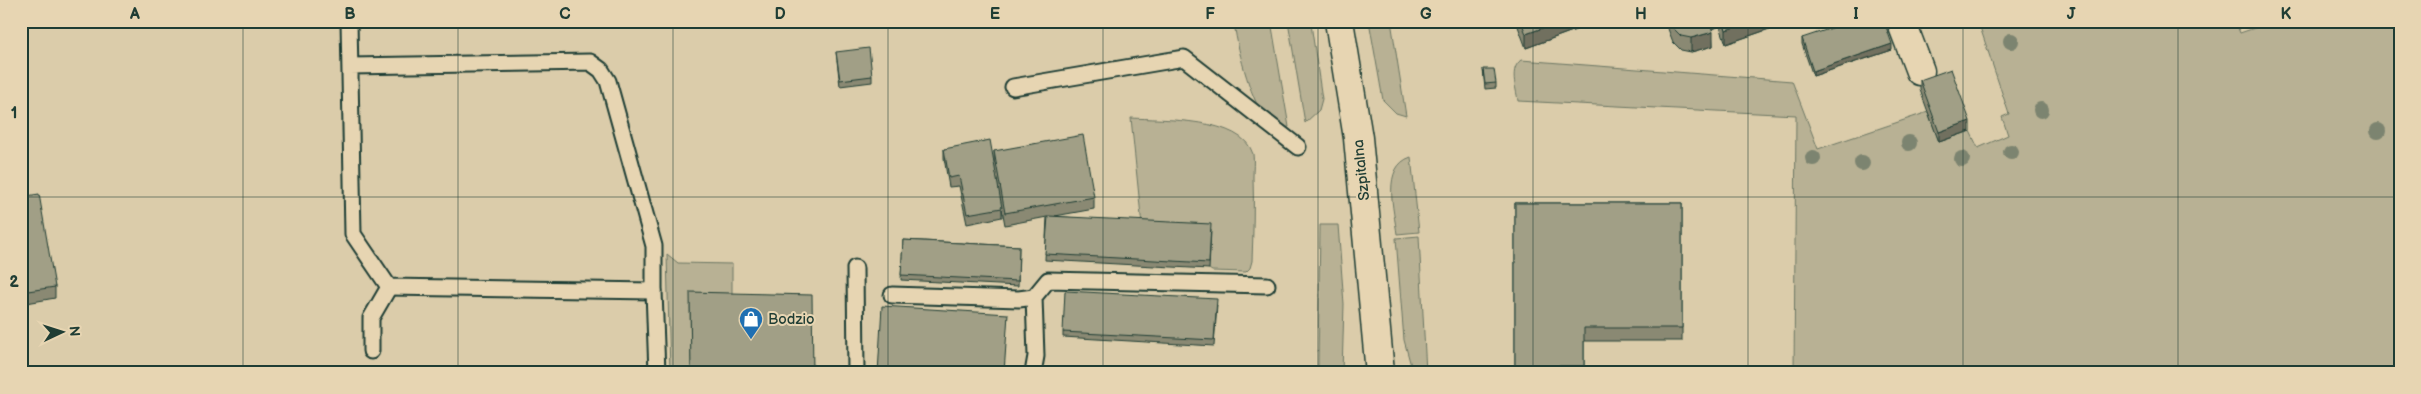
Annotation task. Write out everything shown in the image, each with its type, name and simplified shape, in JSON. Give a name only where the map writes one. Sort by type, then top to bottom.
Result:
[{"type":"street","name":"Szpitalna","points":[[1339,21],[1358,138],[1380,373]]},
{"type":"street","points":[[1901,21],[1920,71]]},
{"type":"street","name":"Szpitalna","points":[[1373,373],[1375,319]]},
{"type":"lane","points":[[349,21],[353,234],[389,287]]},
{"type":"lane","points":[[1014,87],[1184,58],[1298,147]]},
{"type":"lane","points":[[350,66],[590,62],[601,70],[608,81],[654,246],[657,373]]},
{"type":"lane","points":[[855,268],[856,373]]},
{"type":"lane","points":[[1033,373],[1036,356],[1034,297],[1048,280],[1267,285]]},
{"type":"lane","points":[[389,287],[654,290]]},
{"type":"lane","points":[[370,350],[371,318],[389,287]]},
{"type":"lane","points":[[892,295],[1018,299],[1034,297]]},
{"type":"shaded area","points":[[1234,21],[1271,21],[1289,127],[1278,129],[1267,120],[1259,108],[1244,70]]},
{"type":"shaded area","points":[[1288,21],[1311,21],[1322,99],[1319,110],[1305,123]]},
{"type":"shaded area","points":[[1369,21],[1391,21],[1406,116],[1396,113],[1383,100]]},
{"type":"shaded area","points":[[1978,21],[2235,21],[2240,33],[2275,21],[2400,21],[2400,373],[1794,373],[1796,115],[1518,101],[1515,84],[1515,68],[1521,60],[1792,81],[1818,149],[1928,112],[1939,142],[1970,131],[1978,148],[2008,135],[2002,117],[2009,114]]},
{"type":"shaded area","points":[[1131,118],[1200,123],[1234,133],[1246,142],[1253,154],[1253,219],[1252,261],[1250,268],[1246,272],[1212,271],[1142,226]]},
{"type":"shaded area","points":[[1411,157],[1419,232],[1397,234],[1392,202],[1393,179],[1396,170],[1402,162]]},
{"type":"shaded area","points":[[1320,225],[1338,225],[1344,304],[1342,373],[1318,373]]},
{"type":"shaded area","points":[[1419,236],[1426,373],[1413,373],[1404,340],[1396,238]]},
{"type":"shaded area","points":[[667,254],[678,263],[732,264],[732,306],[690,306],[691,373],[670,373]]},
{"type":"building","points":[[1521,21],[1562,21],[1526,34]]},
{"type":"building","points":[[1670,21],[1709,21],[1713,32],[1691,38],[1681,36],[1673,28]]},
{"type":"building","points":[[1723,21],[1752,21],[1726,30]]},
{"type":"building","points":[[1853,21],[1884,21],[1892,44],[1813,71],[1802,38]]},
{"type":"building","points":[[869,48],[872,76],[840,80],[836,52]]},
{"type":"building","points":[[1483,69],[1494,69],[1496,83],[1485,84]]},
{"type":"building","points":[[1951,69],[1970,121],[1939,132],[1920,80]]},
{"type":"building","points":[[1083,135],[1094,197],[1005,213],[994,151]]},
{"type":"building","points":[[990,140],[1002,208],[967,214],[959,176],[949,178],[944,149]]},
{"type":"building","points":[[39,194],[55,287],[21,292],[21,197]]},
{"type":"building","points":[[1515,203],[1682,203],[1682,328],[1584,328],[1584,366],[1515,366]]},
{"type":"building","points":[[1048,216],[1211,224],[1209,263],[1045,254]]},
{"type":"building","points":[[903,240],[1019,246],[1018,281],[901,275]]},
{"type":"building","points":[[1065,291],[1217,299],[1214,340],[1063,332]]},
{"type":"building","name":"Bodzio","points":[[690,292],[812,295],[813,373],[691,373]]},
{"type":"building","points":[[882,306],[1008,314],[1004,373],[878,373]]},
{"type":"place","name":"Bodzio","points":[[751,340]]}]
